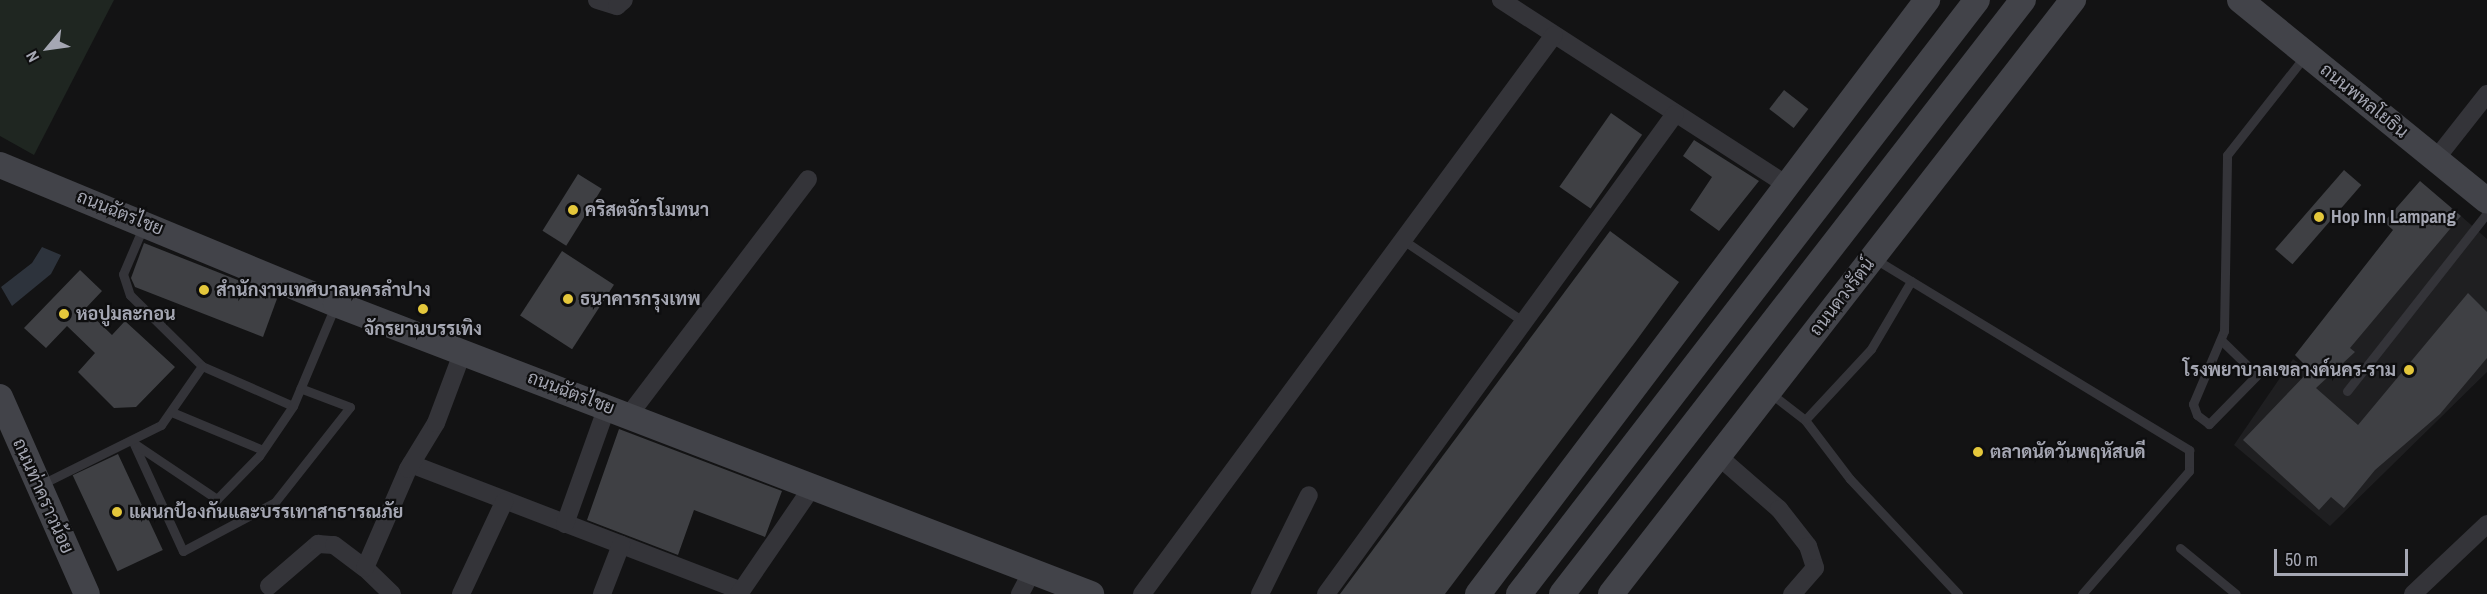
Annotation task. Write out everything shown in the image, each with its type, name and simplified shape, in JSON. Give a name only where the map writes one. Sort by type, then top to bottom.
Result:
[{"type":"main road","points":[[1478,594],[1927,0]]},
{"type":"main road","points":[[1519,594],[1977,0]]},
{"type":"main road","points":[[1562,594],[2023,0]]},
{"type":"main road","name":"ถนนดวงรัตน์","points":[[1611,594],[2073,0]]},
{"type":"main road","name":"ถนนพหลโยธิน","points":[[2240,0],[2487,201]]},
{"type":"main road","name":"ถนนฉัตรไชย","points":[[0,156],[55,186]]},
{"type":"main road","name":"ถนนฉัตรไชย","points":[[0,165],[145,223],[336,304],[1091,594]]},
{"type":"main road","points":[[1727,266],[1813,334]]},
{"type":"main road","name":"ถนนท่าคราวน้อย","points":[[0,397],[87,594]]},
{"type":"street","points":[[597,0],[617,6],[624,0]]},
{"type":"street","points":[[1501,0],[1788,186]]},
{"type":"street","points":[[1142,594],[1554,35]]},
{"type":"street","points":[[2435,160],[2487,94]]},
{"type":"street","points":[[1326,594],[1676,114]]},
{"type":"street","points":[[565,524],[618,411],[808,179]]},
{"type":"street","points":[[365,568],[411,464],[436,423],[463,351]]},
{"type":"street","points":[[1718,456],[1779,509],[1811,551],[1815,568],[1792,594]]},
{"type":"street","points":[[411,464],[740,593],[813,486]]},
{"type":"street","points":[[1260,594],[1310,495]]},
{"type":"street","points":[[461,594],[504,502]]},
{"type":"street","points":[[2413,594],[2487,524]]},
{"type":"street","points":[[269,586],[318,544],[334,545],[365,568],[392,594]]},
{"type":"street","points":[[602,594],[621,545]]},
{"type":"street","points":[[1020,594],[1032,571]]},
{"type":"lane","points":[[2221,340],[2257,375],[2209,424],[2196,415],[2193,404],[2221,340],[2227,304],[2226,155],[2307,54]]},
{"type":"lane","points":[[2347,391],[2487,213]]},
{"type":"lane","points":[[145,223],[122,282],[202,366],[292,406]]},
{"type":"lane","points":[[1403,240],[1524,322]]},
{"type":"lane","points":[[1873,258],[2189,450],[2189,471],[2082,594]]},
{"type":"lane","points":[[1805,420],[1871,349],[1911,281]]},
{"type":"lane","points":[[133,442],[217,499],[263,450],[292,406],[336,304]]},
{"type":"lane","points":[[39,485],[133,442],[174,413],[202,366]]},
{"type":"lane","points":[[133,442],[183,551],[275,502],[350,407],[300,388]]},
{"type":"lane","points":[[1768,392],[1805,420],[1850,479],[1958,594]]},
{"type":"lane","points":[[174,413],[263,450]]},
{"type":"lane","points":[[2180,548],[2236,594]]},
{"type":"shaded area","points":[[0,0],[114,0],[34,155],[0,136]]},
{"type":"shaded area","name":"โรงพยาบาลเขลางค์นคร-ราม","points":[[2461,216],[2487,239],[2487,372],[2330,526],[2234,445],[2293,359],[2321,381]]},
{"type":"shaded area","points":[[42,247],[61,255],[51,274],[12,306],[1,287],[32,263]]},
{"type":"building","points":[[1784,90],[1808,109],[1794,128],[1769,109]]},
{"type":"building","points":[[1611,113],[1642,135],[1591,209],[1559,187]]},
{"type":"building","points":[[1694,140],[1759,181],[1719,231],[1690,210],[1712,177],[1683,156]]},
{"type":"building","name":"Hop Inn Lampang","points":[[2344,170],[2361,185],[2292,264],[2275,249]]},
{"type":"building","name":"คริสตจักรโมทนา","points":[[578,174],[602,189],[566,246],[542,231]]},
{"type":"building","points":[[2420,181],[2461,216],[2350,348],[2355,352],[2316,388],[2358,425],[2468,293],[2487,312],[2487,358],[2440,414],[2375,470],[2344,508],[2331,497],[2319,510],[2243,440],[2310,370],[2295,355],[2393,230],[2384,222]]},
{"type":"building","points":[[1610,231],[1679,282],[1636,341],[1445,594],[1340,594]]},
{"type":"building","name":"สำนักงานเทศบาลนครลำปาง","points":[[144,243],[278,296],[263,337],[135,287],[131,278]]},
{"type":"building","name":"ธนาคารกรุงเทพ","points":[[562,251],[614,285],[572,349],[520,316]]},
{"type":"building","points":[[80,270],[102,291],[85,309],[112,335],[125,321],[175,367],[136,407],[114,408],[78,372],[95,353],[67,326],[46,348],[24,328]]},
{"type":"building","points":[[619,429],[782,491],[765,537],[694,510],[678,555],[587,520]]},
{"type":"building","name":"แผนกป้องกันและบรรเทาสาธารณภัย","points":[[118,454],[163,550],[117,571],[73,475]]},
{"type":"place","name":"คริสตจักรโมทนา","points":[[573,210]]},
{"type":"place","name":"Hop Inn Lampang","points":[[2319,217]]},
{"type":"place","name":"สำนักงานเทศบาลนครลำปาง","points":[[204,290]]},
{"type":"place","name":"ธนาคารกรุงเทพ","points":[[568,299]]},
{"type":"place","name":"จักรยานบรรเทิง","points":[[423,309]]},
{"type":"place","name":"หอปูมละกอน","points":[[64,314]]},
{"type":"place","name":"โรงพยาบาลเขลางค์นคร-ราม","points":[[2409,370]]},
{"type":"place","name":"ตลาดนัดวันพฤหัสบดี","points":[[1978,452]]},
{"type":"place","name":"แผนกป้องกันและบรรเทาสาธารณภัย","points":[[117,512]]}]
